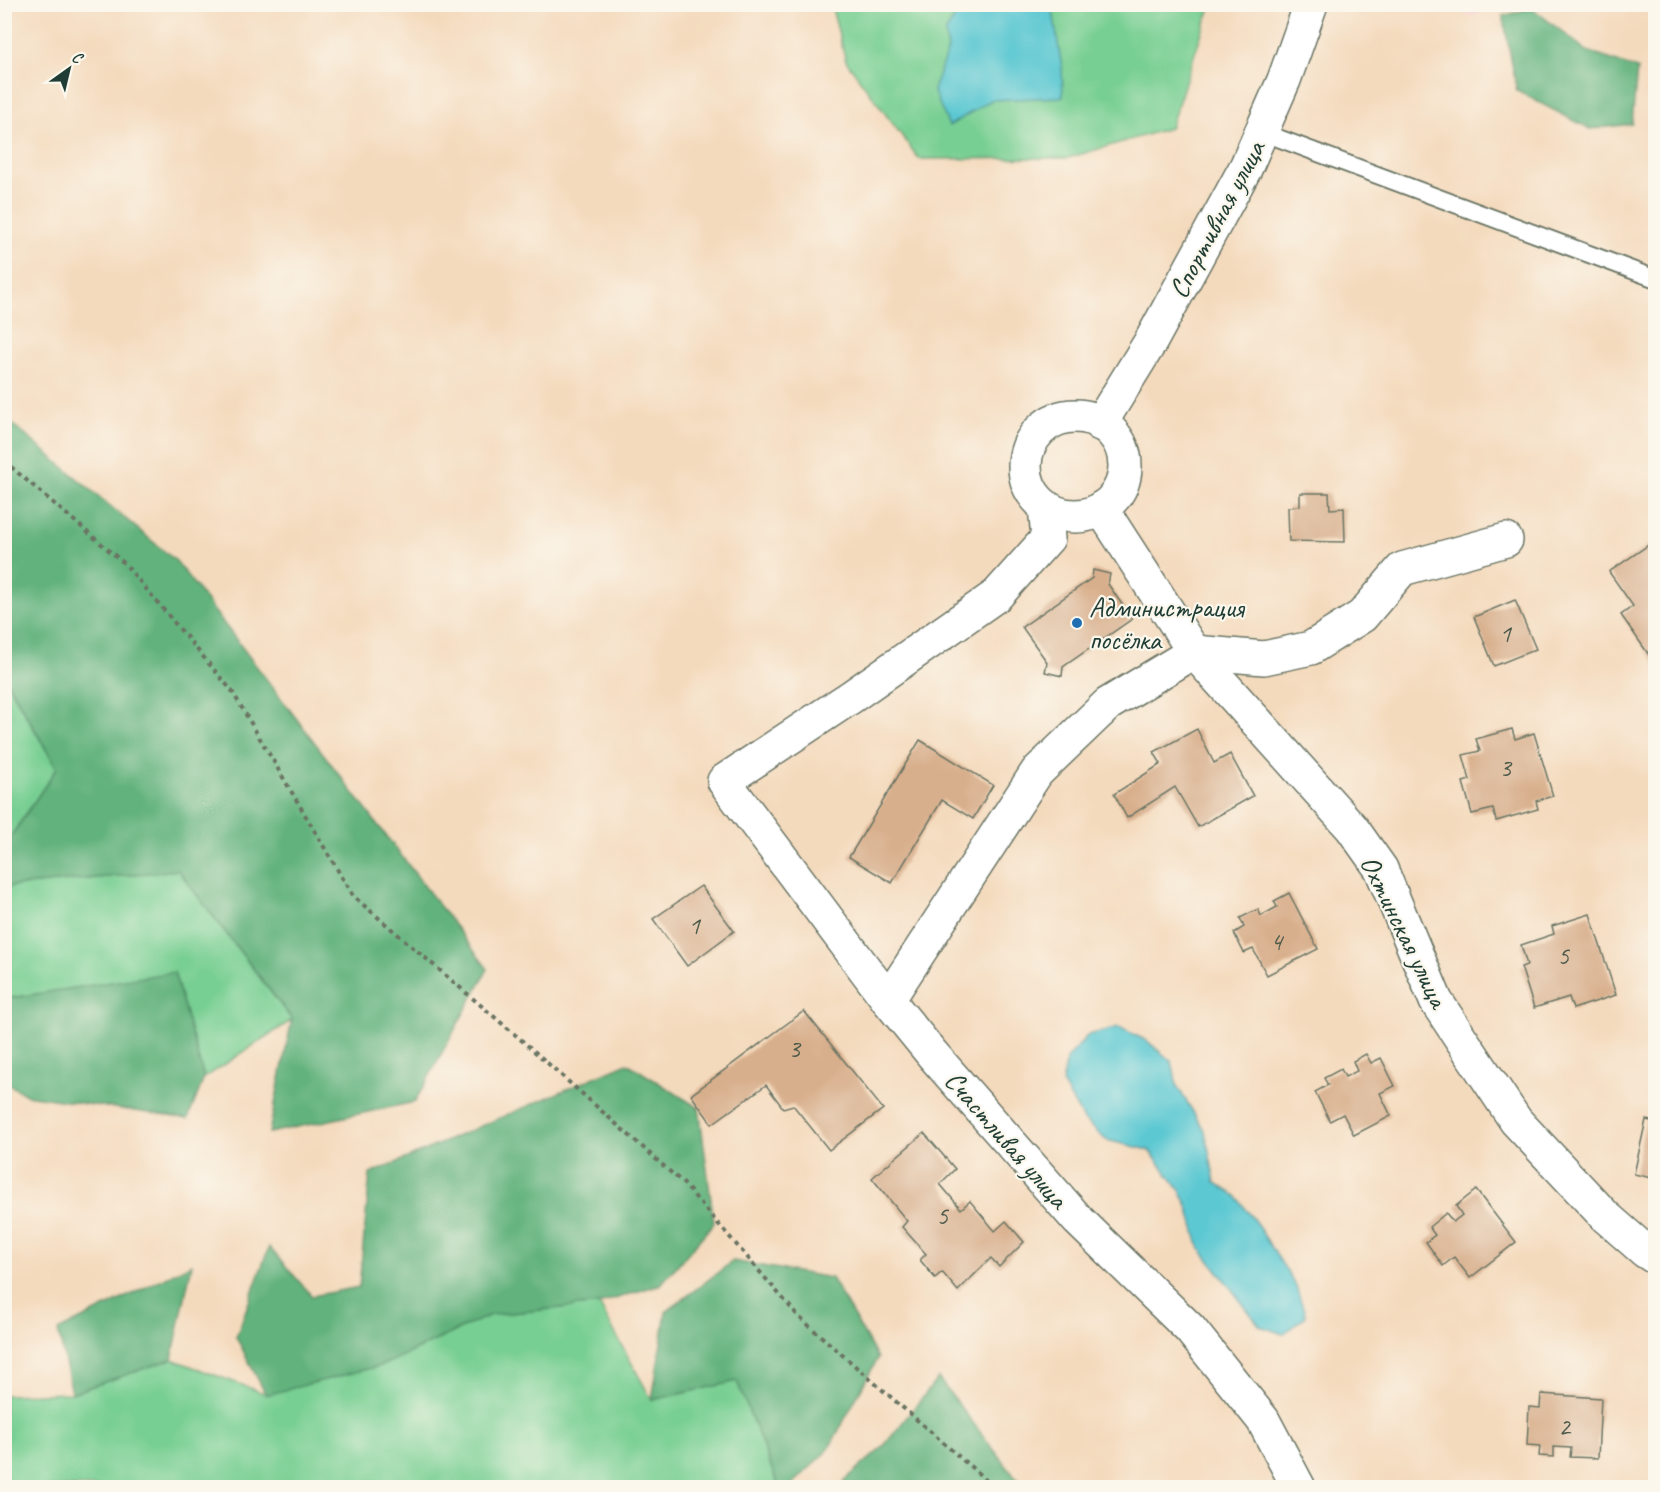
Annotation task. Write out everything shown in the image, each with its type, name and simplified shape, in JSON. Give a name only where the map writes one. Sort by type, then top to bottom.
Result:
[{"type":"street","name":"Спортивная улица","points":[[1100,424],[1151,341],[1246,167],[1284,80],[1311,4]]},
{"type":"street","points":[[1070,416],[1094,419],[1100,424],[1113,434],[1124,455],[1124,480],[1112,501],[1092,514],[1067,516],[1045,507],[1029,489],[1024,465],[1030,442],[1047,424],[1070,416]]},
{"type":"street","name":"Счастливая улица","points":[[1045,507],[1048,538],[997,595],[851,697],[724,781],[888,1000],[933,1055],[1078,1220],[1190,1329],[1263,1420],[1299,1488]]},
{"type":"street","name":"Охтинская улица","points":[[1101,508],[1194,652],[1352,828],[1381,869],[1436,1001],[1516,1121],[1605,1216],[1656,1258]]},
{"type":"street","points":[[888,1000],[1037,772],[1108,704],[1194,652],[1264,658],[1311,648],[1362,616],[1402,570],[1506,540]]},
{"type":"lane","points":[[1262,132],[1656,279]]},
{"type":"path","points":[[4,461],[125,564],[232,691],[353,896],[526,1044],[683,1184],[800,1317],[995,1488]]},
{"type":"shaded area","points":[[1502,4],[1471,17],[1441,5]]},
{"type":"green space","points":[[831,5],[1211,5],[1170,128],[1068,158],[919,159],[846,61]]},
{"type":"green space","points":[[1532,8],[1587,51],[1637,69],[1632,124],[1590,129],[1517,91],[1503,16]]},
{"type":"green space","points":[[5,418],[176,561],[488,969],[415,1102],[269,1133],[292,1019],[178,870],[5,887],[5,845],[57,768],[5,678]]},
{"type":"green space","points":[[4,678],[57,768],[5,845],[4,845]]},
{"type":"green space","points":[[178,870],[292,1020],[204,1078],[174,973],[5,999],[5,887]]},
{"type":"green space","points":[[174,972],[204,1078],[188,1119],[26,1095],[5,1082],[5,999]]},
{"type":"green space","points":[[627,1063],[699,1108],[714,1223],[661,1284],[599,1304],[490,1315],[383,1365],[266,1395],[236,1337],[269,1247],[312,1296],[359,1287],[370,1174]]},
{"type":"green space","points":[[733,1261],[831,1278],[878,1358],[828,1450],[790,1487],[779,1487],[737,1381],[652,1400],[666,1312]]},
{"type":"green space","points":[[192,1264],[172,1359],[72,1393],[58,1331]]},
{"type":"green space","points":[[599,1304],[652,1400],[737,1381],[779,1487],[5,1487],[4,1395],[72,1393],[172,1359],[266,1394],[383,1365],[490,1315]]},
{"type":"green space","points":[[938,1378],[1023,1487],[846,1487],[844,1481],[883,1447]]},
{"type":"water","points":[[963,5],[1052,5],[1062,68],[1063,97],[991,100],[949,126],[933,90],[948,49],[945,33]]},
{"type":"water","points":[[1119,1027],[1147,1041],[1172,1062],[1177,1086],[1205,1131],[1215,1182],[1236,1196],[1295,1284],[1306,1316],[1283,1334],[1260,1326],[1199,1247],[1188,1206],[1179,1189],[1149,1150],[1106,1140],[1084,1120],[1062,1083],[1067,1059],[1088,1035]]},
{"type":"building","points":[[1300,493],[1329,493],[1330,509],[1344,508],[1345,542],[1289,541],[1288,507],[1300,506]]},
{"type":"building","points":[[1656,540],[1656,665],[1621,615],[1633,606],[1609,572]]},
{"type":"building","name":"Администрация посёлка","points":[[1093,570],[1110,574],[1108,584],[1132,619],[1063,667],[1062,676],[1045,672],[1047,662],[1022,627],[1092,578]]},
{"type":"building","points":[[1515,600],[1536,649],[1494,666],[1474,617]]},
{"type":"building","points":[[1197,729],[1214,763],[1230,754],[1253,796],[1198,827],[1175,787],[1127,818],[1114,794],[1161,764],[1154,752]]},
{"type":"building","points":[[1512,729],[1515,739],[1534,733],[1553,796],[1536,801],[1538,809],[1496,821],[1493,809],[1472,814],[1463,782],[1470,780],[1463,755],[1480,751],[1476,739]]},
{"type":"building","points":[[920,740],[993,785],[973,819],[942,800],[892,883],[849,857]]},
{"type":"building","points":[[701,886],[734,931],[687,966],[653,919]]},
{"type":"building","points":[[1289,893],[1318,949],[1267,975],[1253,949],[1244,953],[1234,933],[1244,927],[1240,918],[1258,909],[1261,916],[1277,907],[1274,901]]},
{"type":"building","points":[[1590,914],[1616,995],[1573,1009],[1569,997],[1534,1008],[1521,967],[1527,965],[1521,945],[1554,934],[1552,926]]},
{"type":"building","points":[[804,1011],[883,1109],[829,1150],[793,1105],[783,1108],[766,1085],[712,1124],[691,1095]]},
{"type":"building","points":[[1366,1054],[1371,1063],[1381,1058],[1395,1086],[1380,1093],[1391,1116],[1354,1135],[1343,1114],[1330,1121],[1315,1092],[1328,1085],[1324,1078],[1341,1069],[1345,1077],[1357,1071],[1353,1061]]},
{"type":"building","points":[[1646,1120],[1656,1122],[1656,1179],[1634,1174]]},
{"type":"building","points":[[924,1133],[955,1169],[940,1184],[961,1209],[970,1201],[995,1231],[1006,1221],[1024,1242],[999,1267],[991,1258],[958,1291],[942,1272],[935,1278],[920,1260],[926,1254],[902,1227],[907,1221],[872,1178]]},
{"type":"building","points":[[1476,1190],[1516,1242],[1470,1278],[1454,1257],[1443,1266],[1426,1242],[1435,1235],[1429,1227],[1446,1213],[1453,1222],[1462,1215],[1456,1206]]},
{"type":"building","points":[[1541,1394],[1601,1398],[1598,1458],[1570,1457],[1571,1448],[1554,1447],[1554,1457],[1539,1456],[1540,1446],[1527,1445],[1529,1407],[1540,1408]]},
{"type":"place","name":"Администрация посёлка","points":[[1077,623]]}]
